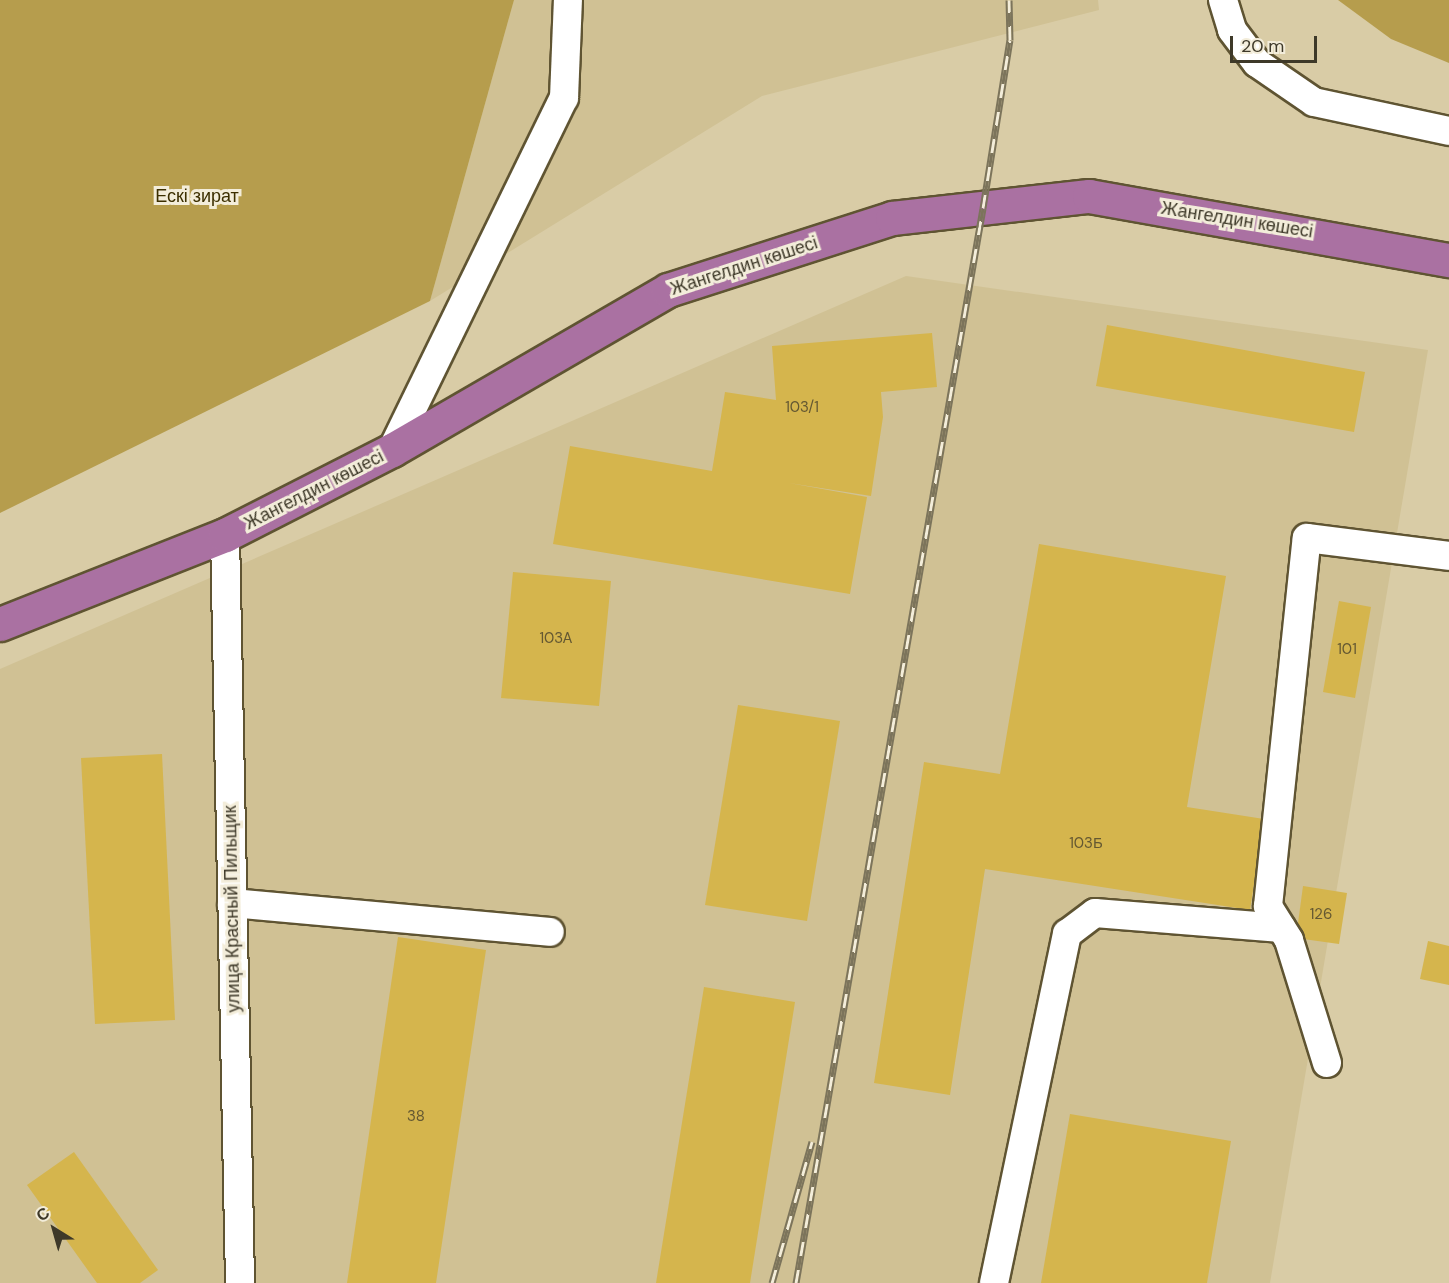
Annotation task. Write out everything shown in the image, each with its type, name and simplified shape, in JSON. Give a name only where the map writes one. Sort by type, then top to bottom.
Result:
[{"type":"highway","name":"Жангелдин көшесі","points":[[0,624],[225,535],[392,450],[668,290],[892,218],[1089,196],[1449,260]]},
{"type":"street","points":[[392,450],[564,98],[568,0]]},
{"type":"street","points":[[1223,0],[1232,30],[1257,63],[1305,97],[1449,131]]},
{"type":"street","name":"улица Красный Пильщик","points":[[225,535],[240,1283]]},
{"type":"street","points":[[1328,1063],[1281,928],[1268,906],[1307,538],[1449,556]]},
{"type":"street","points":[[232,903],[550,932]]},
{"type":"street","points":[[993,1283],[1067,934],[1095,913],[1281,928]]},
{"type":"shaded area","points":[[514,0],[1098,0],[1099,10],[762,96],[430,301]]},
{"type":"shaded area","points":[[906,276],[1428,350],[1270,1283],[0,1283],[0,669]]},
{"type":"green space","name":"Ескі зират","points":[[0,0],[514,0],[430,301],[0,513]]},
{"type":"green space","points":[[1338,0],[1449,0],[1449,63],[1391,39]]},
{"type":"building","points":[[1107,325],[1365,372],[1354,432],[1096,386]]},
{"type":"building","points":[[932,333],[937,387],[881,392],[883,417],[871,496],[789,483],[867,497],[850,594],[553,544],[570,446],[712,471],[725,392],[776,400],[772,346]]},
{"type":"building","points":[[1039,544],[1226,576],[1187,807],[1264,819],[1250,910],[985,869],[950,1095],[874,1083],[924,762],[1000,774]]},
{"type":"building","points":[[513,572],[611,581],[599,706],[501,698]]},
{"type":"building","points":[[1339,601],[1371,607],[1355,698],[1323,692]]},
{"type":"building","points":[[738,705],[840,721],[807,921],[705,905]]},
{"type":"building","points":[[162,754],[175,1020],[95,1024],[81,758]]},
{"type":"building","points":[[1303,886],[1347,893],[1339,944],[1296,938]]},
{"type":"building","points":[[398,937],[486,950],[436,1283],[347,1283]]},
{"type":"building","points":[[1428,941],[1449,946],[1449,985],[1420,979]]},
{"type":"building","points":[[704,987],[795,1002],[750,1283],[656,1283]]},
{"type":"building","points":[[1070,1114],[1231,1141],[1207,1283],[1041,1283]]},
{"type":"building","points":[[74,1152],[158,1270],[140,1283],[97,1283],[27,1185]]},
{"type":"railway","points":[[796,1283],[983,208],[1010,40],[1009,0]]},
{"type":"railway","points":[[772,1283],[812,1142]]}]
